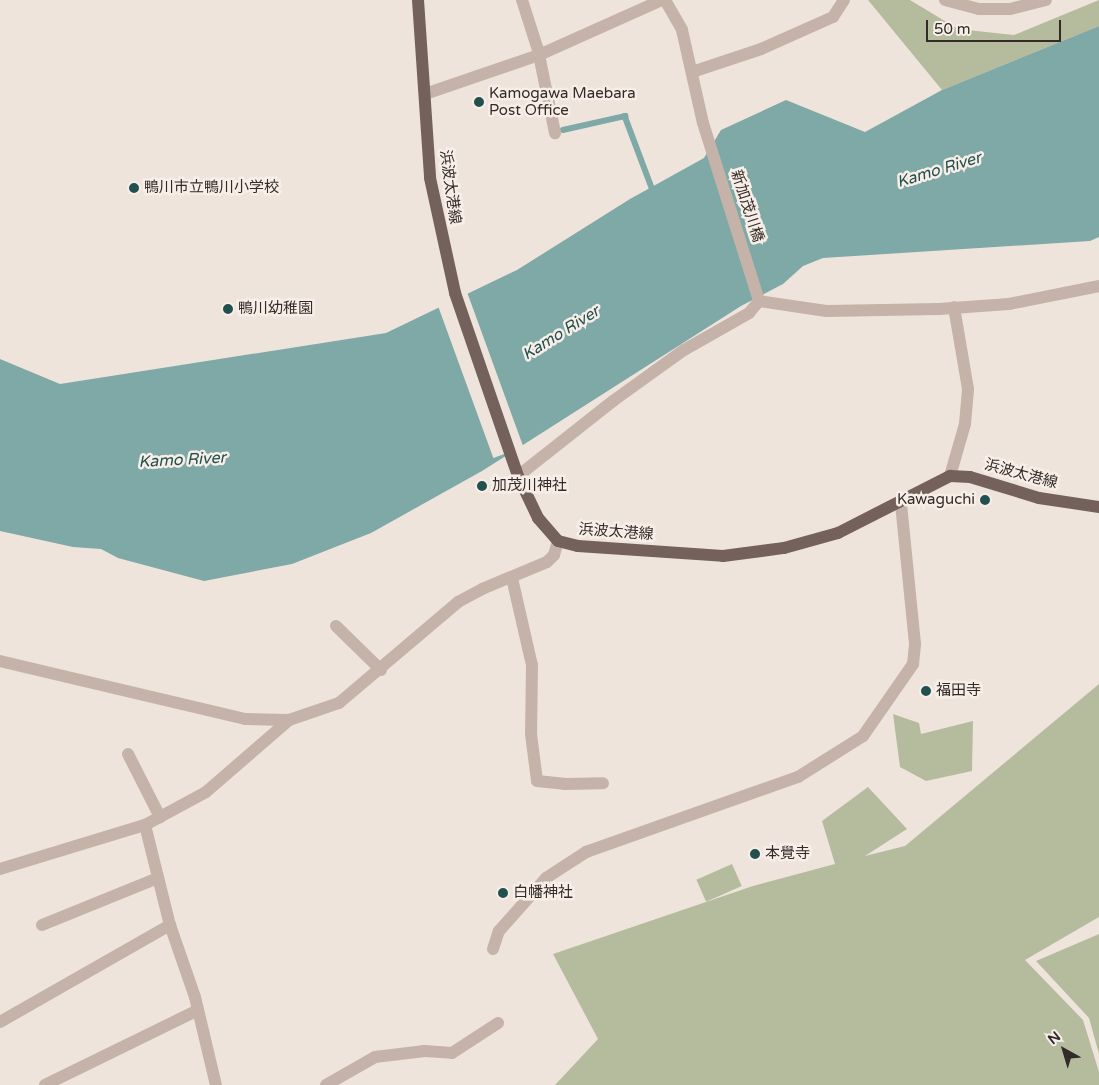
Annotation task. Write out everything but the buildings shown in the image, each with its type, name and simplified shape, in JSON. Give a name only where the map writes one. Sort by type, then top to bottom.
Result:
[{"type":"main road","name":"浜波太港線","points":[[418,0],[431,186],[455,293],[516,471],[538,518],[558,541],[578,546],[723,556],[784,548],[838,534],[901,504],[950,476],[970,477],[1039,498],[1099,507]]},
{"type":"street","points":[[522,0],[540,55],[555,133]]},
{"type":"street","points":[[425,94],[540,55],[664,0]]},
{"type":"street","name":"新加茂川橋","points":[[664,0],[682,30],[703,124],[759,300]]},
{"type":"street","points":[[692,72],[761,49],[832,17],[844,0]]},
{"type":"street","points":[[945,0],[979,9],[1010,9],[1046,0]]},
{"type":"street","points":[[516,471],[684,350],[749,313],[759,300],[826,311],[954,308],[1055,297],[1099,286]]},
{"type":"street","points":[[950,476],[965,424],[968,389],[954,308]]},
{"type":"street","points":[[493,949],[499,931],[546,878],[586,852],[798,777],[863,736],[913,664],[914,644],[901,504]]},
{"type":"street","points":[[0,661],[245,719],[289,720],[339,703],[382,670],[417,635],[458,602],[482,589],[512,578],[552,558],[558,541]]},
{"type":"street","points":[[512,578],[532,665],[531,734],[537,781],[564,784],[603,783]]},
{"type":"street","points":[[336,626],[382,670]]},
{"type":"street","points":[[0,869],[145,825],[206,792],[289,720]]},
{"type":"street","points":[[128,754],[160,817]]},
{"type":"street","points":[[145,825],[170,925],[198,1010],[213,1084]]},
{"type":"street","points":[[42,926],[158,878]]},
{"type":"street","points":[[0,1022],[170,925]]},
{"type":"street","points":[[45,1085],[198,1010]]},
{"type":"street","points":[[326,1085],[375,1057],[425,1051],[452,1053],[498,1023]]},
{"type":"green space","points":[[868,0],[910,0],[958,29],[1014,35],[1099,0],[1099,26],[942,90]]},
{"type":"green space","points":[[1099,684],[1099,917],[1025,960],[1083,1020],[1099,1072],[1099,1085],[555,1085],[598,1039],[553,954],[753,886],[835,864],[822,821],[868,787],[907,829],[865,856],[905,846]]},
{"type":"green space","points":[[893,714],[919,723],[921,734],[973,721],[972,771],[926,781],[900,767]]},
{"type":"green space","points":[[732,864],[742,886],[706,902],[696,880]]},
{"type":"green space","points":[[1099,934],[1099,1054],[1089,1018],[1036,961]]},
{"type":"water","name":"Kamo River","points":[[1099,26],[1099,237],[1090,241],[823,258],[803,266],[783,284],[741,306],[482,471],[371,533],[292,564],[204,581],[118,558],[101,549],[73,547],[0,531],[0,359],[60,384],[386,333],[517,270],[630,199],[704,158],[721,130],[786,100],[865,132],[942,90]]},
{"type":"pier","points":[[467,292],[523,447],[493,458],[437,303]]},
{"type":"waterway","points":[[563,130],[625,116],[654,193]]},
{"type":"place","name":"Kamogawa Maebara Post Office","points":[[479,102]]},
{"type":"place","name":"鴨川市立鴨川小学校","points":[[134,188]]},
{"type":"place","name":"鴨川幼稚園","points":[[228,309]]},
{"type":"place","name":"加茂川神社","points":[[482,486]]},
{"type":"place","name":"Kawaguchi","points":[[985,500]]},
{"type":"place","name":"福田寺","points":[[926,691]]},
{"type":"place","name":"本覺寺","points":[[755,854]]},
{"type":"place","name":"白幡神社","points":[[503,893]]}]
